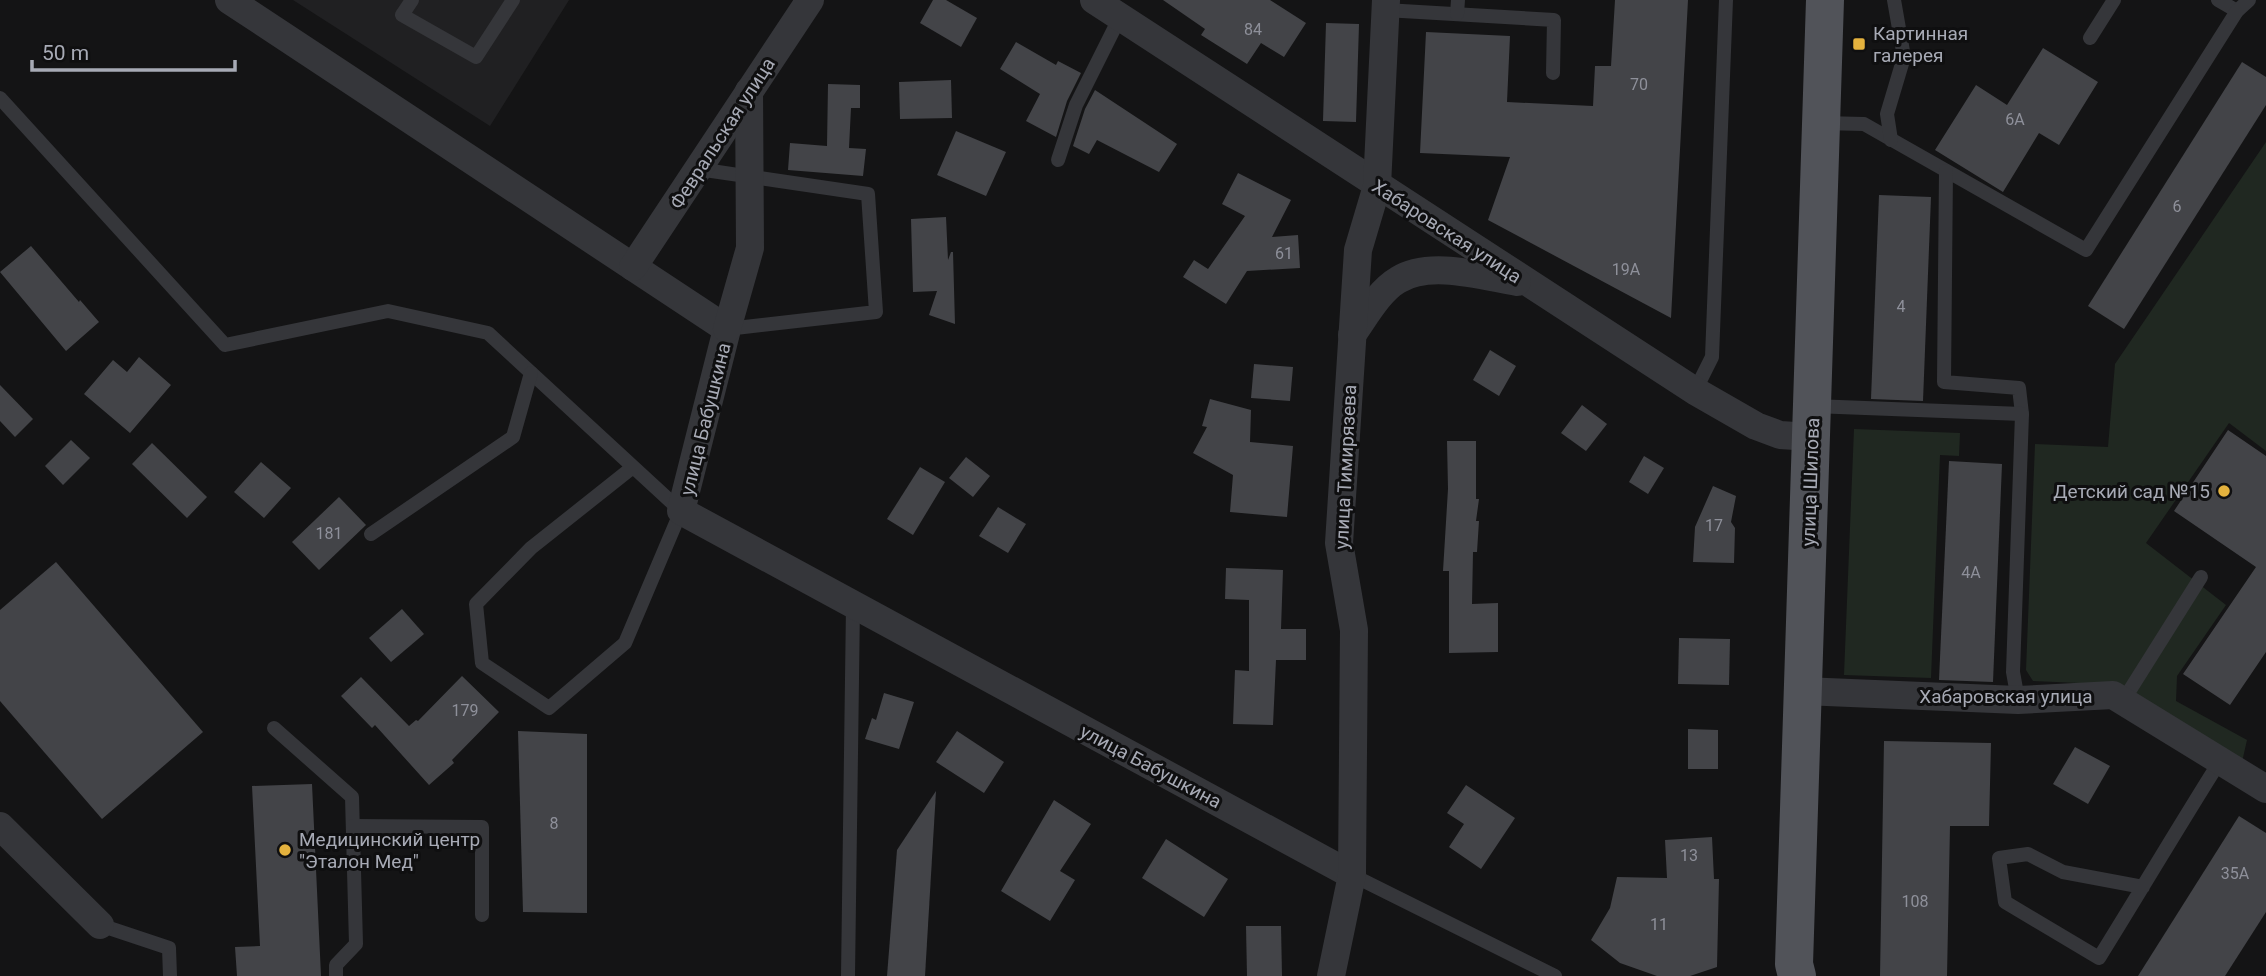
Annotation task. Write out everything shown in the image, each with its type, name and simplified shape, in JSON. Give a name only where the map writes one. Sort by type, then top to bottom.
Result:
[{"type":"main road","name":"улица Шилова","points":[[1793,972],[1825,0]]},
{"type":"street","name":"улица Бабушкина","points":[[229,0],[727,329],[681,511],[1352,875]]},
{"type":"street","name":"Февральская улица","points":[[634,267],[810,0]]},
{"type":"street","name":"Хабаровская улица","points":[[1094,0],[1695,391],[1756,426],[1780,435],[1812,422]]},
{"type":"street","name":"улица Тимирязева","points":[[1331,976],[1352,875],[1354,630],[1339,543],[1358,250],[1377,186],[1385,5]]},
{"type":"street","points":[[727,329],[750,248],[749,91]]},
{"type":"street","points":[[1352,335],[1375,303],[1397,280],[1422,270],[1468,273],[1530,284]]},
{"type":"street","name":"Хабаровская улица","points":[[1803,691],[2018,700],[2113,695],[2266,789]]},
{"type":"street","points":[[0,826],[100,925]]},
{"type":"lane","points":[[412,0],[402,15],[476,57],[513,0]]},
{"type":"lane","points":[[1695,391],[1712,357],[1727,0]]},
{"type":"lane","points":[[1891,139],[1887,114],[1904,57],[1894,0]]},
{"type":"lane","points":[[2090,38],[2114,0]]},
{"type":"lane","points":[[2218,0],[2236,11]]},
{"type":"lane","points":[[1821,123],[1864,124],[2086,250],[2236,11],[2249,0]]},
{"type":"lane","points":[[1385,5],[1458,7],[1554,20],[1553,73]]},
{"type":"lane","points":[[1058,160],[1076,105],[1120,17]]},
{"type":"lane","points":[[0,98],[225,345],[388,311],[488,333],[681,511],[625,643],[549,708],[482,663],[476,604],[531,548],[633,467]]},
{"type":"lane","points":[[698,169],[868,194],[876,312],[727,329]]},
{"type":"lane","points":[[1945,171],[1944,382],[2020,388],[2022,414],[2013,672],[2018,700]]},
{"type":"lane","points":[[371,534],[513,438],[531,373]]},
{"type":"lane","points":[[1812,422],[2022,414]]},
{"type":"lane","points":[[2123,701],[2202,577]]},
{"type":"lane","points":[[848,976],[853,605]]},
{"type":"lane","points":[[274,728],[352,797],[356,944],[336,965],[336,976]]},
{"type":"lane","points":[[2143,887],[2063,872],[2028,854],[1999,858],[2005,902],[2099,958],[2143,887],[2220,761]]},
{"type":"lane","points":[[353,826],[482,827],[482,915]]},
{"type":"lane","points":[[1352,875],[1555,976]]},
{"type":"lane","points":[[100,925],[169,948],[170,976]]},
{"type":"shaded area","points":[[293,0],[569,0],[490,126]]},
{"type":"shaded area","points":[[2266,142],[2266,451],[2229,423],[2146,543],[2226,605],[2177,676],[2176,701],[2247,740],[2242,762],[2079,683],[2033,681],[2026,670],[2035,444],[2108,447],[2115,364]]},
{"type":"shaded area","points":[[1854,429],[1960,433],[1959,456],[1940,455],[1931,678],[1844,675]]},
{"type":"building","points":[[933,0],[946,0],[977,18],[961,47],[920,23]]},
{"type":"building","points":[[1163,0],[1270,0],[1306,23],[1284,57],[1261,43],[1247,64],[1201,35],[1205,29]]},
{"type":"building","points":[[1615,0],[1688,0],[1671,318],[1488,220],[1510,157],[1420,153],[1426,32],[1510,36],[1507,102],[1593,106],[1595,66],[1611,66]]},
{"type":"building","points":[[1326,23],[1359,24],[1356,122],[1323,121]]},
{"type":"building","points":[[1016,42],[1056,65],[1058,61],[1081,73],[1067,101],[1056,137],[1026,121],[1040,94],[1000,69]]},
{"type":"building","points":[[2043,48],[2098,82],[2059,145],[2039,133],[2003,192],[1935,150],[1976,85],[2007,105]]},
{"type":"building","points":[[2242,62],[2266,77],[2266,105],[2124,329],[2088,306]]},
{"type":"building","points":[[951,80],[952,118],[900,119],[899,82]]},
{"type":"building","points":[[828,84],[860,85],[860,108],[851,108],[849,148],[866,149],[863,176],[788,170],[790,143],[827,146]]},
{"type":"building","points":[[1095,90],[1177,144],[1159,172],[1097,140],[1089,154],[1073,146],[1085,109]]},
{"type":"building","points":[[956,131],[1006,152],[986,196],[937,175]]},
{"type":"building","points":[[1238,173],[1291,200],[1272,237],[1298,235],[1300,268],[1247,271],[1226,304],[1183,277],[1194,260],[1208,269],[1245,216],[1222,204]]},
{"type":"building","points":[[1879,195],[1931,197],[1923,401],[1871,399]]},
{"type":"building","points":[[946,217],[948,260],[953,252],[955,324],[929,315],[937,291],[913,292],[911,219]]},
{"type":"building","points":[[31,246],[99,322],[66,351],[0,272]]},
{"type":"building","points":[[1490,350],[1516,366],[1499,396],[1473,380]]},
{"type":"building","points":[[139,357],[171,385],[130,433],[84,394],[113,360],[127,372]]},
{"type":"building","points":[[1254,364],[1293,367],[1290,401],[1251,398]]},
{"type":"building","points":[[0,385],[33,419],[15,437],[0,421]]},
{"type":"building","points":[[1210,399],[1251,410],[1250,442],[1293,446],[1287,517],[1230,512],[1233,475],[1193,453],[1207,427],[1202,426]]},
{"type":"building","points":[[1582,405],[1607,424],[1586,451],[1561,433]]},
{"type":"building","points":[[2228,430],[2266,456],[2266,652],[2230,705],[2183,674],[2256,567],[2174,511]]},
{"type":"building","points":[[71,440],[90,458],[63,485],[45,466]]},
{"type":"building","points":[[1447,441],[1476,441],[1476,499],[1479,499],[1476,521],[1479,521],[1477,552],[1473,552],[1472,604],[1498,603],[1498,652],[1449,653],[1449,571],[1443,571],[1448,489]]},
{"type":"building","points":[[152,443],[207,497],[187,518],[132,464]]},
{"type":"building","points":[[1644,456],[1664,468],[1648,494],[1629,482]]},
{"type":"building","points":[[966,457],[990,476],[973,497],[949,478]]},
{"type":"building","points":[[1949,461],[2002,464],[1993,682],[1939,680]]},
{"type":"building","points":[[261,462],[291,488],[264,518],[234,492]]},
{"type":"building","points":[[920,467],[945,482],[913,535],[887,519]]},
{"type":"building","points":[[1713,486],[1736,496],[1731,522],[1735,528],[1734,563],[1693,562],[1695,527]]},
{"type":"building","points":[[339,497],[366,525],[319,570],[292,542]]},
{"type":"building","points":[[998,507],[1026,524],[1008,553],[979,536]]},
{"type":"building","points":[[56,562],[203,732],[102,819],[0,701],[0,610]]},
{"type":"building","points":[[1226,568],[1283,570],[1281,629],[1306,629],[1306,660],[1276,660],[1273,725],[1233,724],[1235,670],[1249,671],[1249,600],[1225,599]]},
{"type":"building","points":[[402,609],[424,634],[391,662],[369,638]]},
{"type":"building","points":[[1679,638],[1730,639],[1729,685],[1678,684]]},
{"type":"building","points":[[462,676],[499,712],[452,760],[454,763],[429,785],[375,725],[372,728],[341,696],[361,677],[409,726],[418,721]]},
{"type":"building","points":[[884,693],[914,702],[899,749],[865,739],[872,718],[876,720]]},
{"type":"building","points":[[1688,729],[1718,730],[1718,769],[1688,769]]},
{"type":"building","points":[[518,731],[587,734],[587,913],[523,912]]},
{"type":"building","points":[[957,731],[1004,762],[984,793],[936,762]]},
{"type":"building","points":[[1884,741],[1991,743],[1989,826],[1950,826],[1947,976],[1880,976]]},
{"type":"building","points":[[2075,747],[2110,766],[2088,804],[2053,784]]},
{"type":"building","name":"Медицинский центр \"Эталон Мед\"","points":[[312,784],[321,976],[237,976],[235,947],[260,946],[252,786]]},
{"type":"building","points":[[1466,785],[1515,818],[1481,869],[1449,847],[1464,824],[1447,813]]},
{"type":"building","points":[[936,791],[925,976],[887,976],[897,850]]},
{"type":"building","points":[[1054,800],[1091,824],[1060,871],[1075,880],[1050,921],[1001,891]]},
{"type":"building","points":[[2239,816],[2266,833],[2266,912],[2225,976],[2138,976]]},
{"type":"building","points":[[1712,837],[1714,879],[1719,879],[1717,967],[1690,976],[1657,976],[1620,963],[1591,940],[1610,908],[1617,877],[1667,878],[1665,840]]},
{"type":"building","points":[[1166,839],[1228,879],[1204,917],[1142,878]]},
{"type":"building","points":[[1246,926],[1281,926],[1282,976],[1247,976]]},
{"type":"place","name":"Картинная галерея","points":[[1859,44]]},
{"type":"place","name":"Детский сад №15","points":[[2224,491]]},
{"type":"place","name":"Медицинский центр \"Эталон Мед\"","points":[[285,850]]}]
